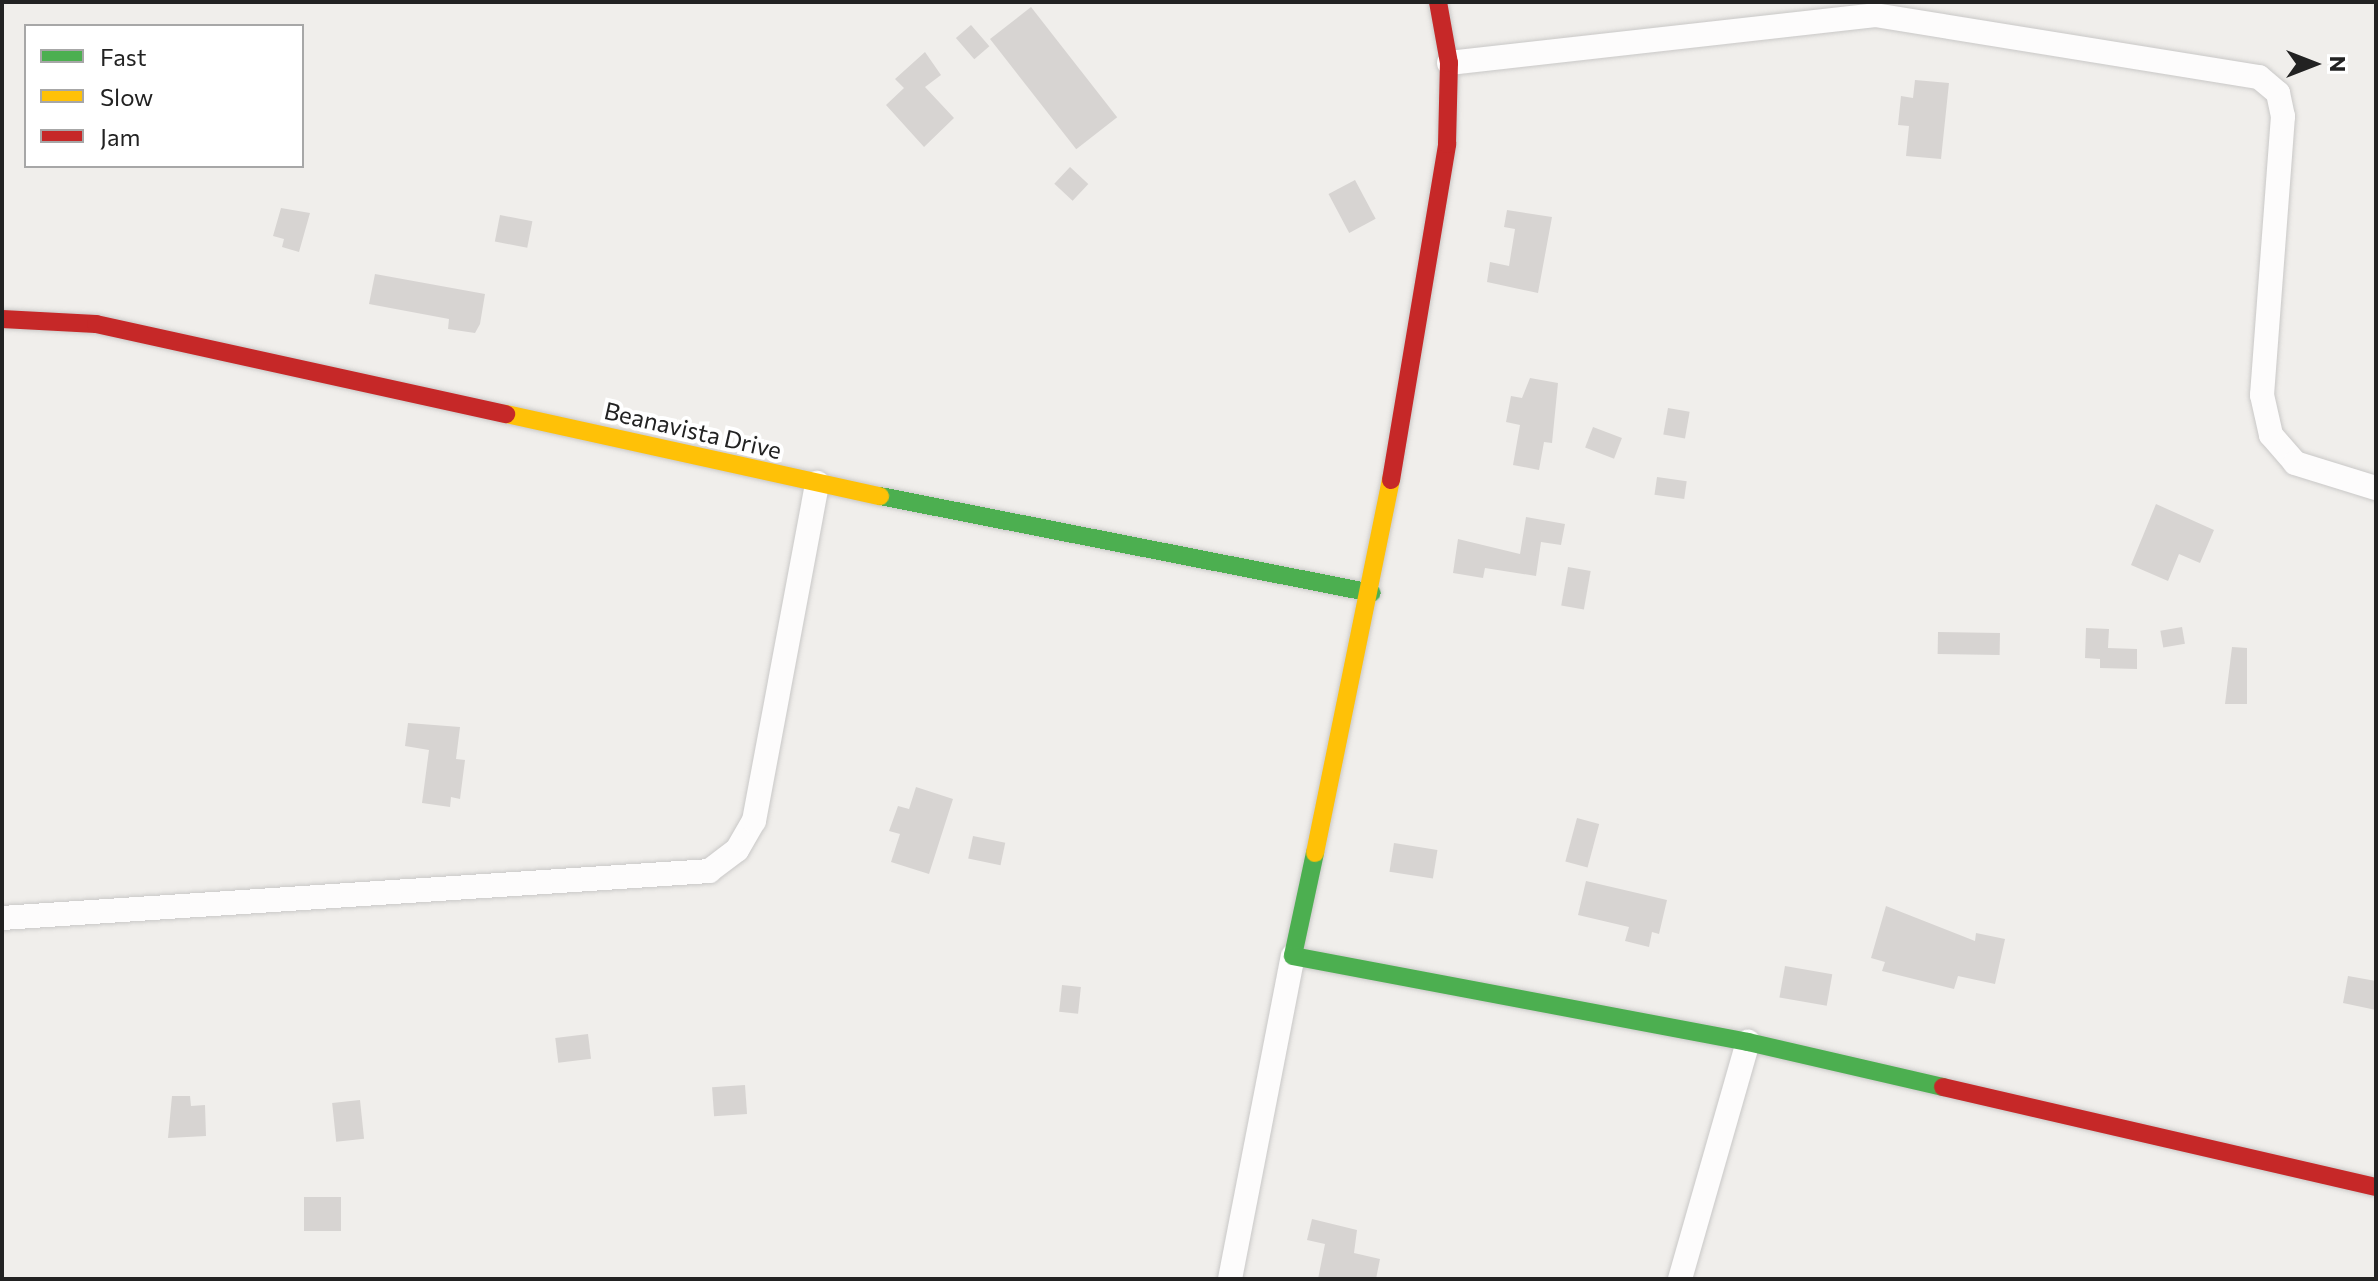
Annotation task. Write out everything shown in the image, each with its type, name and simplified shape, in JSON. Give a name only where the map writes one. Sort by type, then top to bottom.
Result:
[{"type":"street","points":[[1230,1279],[1293,956],[1372,593],[1447,144],[1449,63],[1438,2]]},
{"type":"street","points":[[1449,63],[1875,15],[2259,77],[2278,93],[2283,116],[2262,395],[2271,435],[2295,463],[2376,488]]},
{"type":"street","name":"Beanavista Drive","points":[[2,319],[96,324],[817,483],[1372,593]]},
{"type":"street","points":[[2,918],[709,871],[737,850],[754,821],[817,483]]},
{"type":"street","points":[[1293,956],[1532,1006],[1748,1042],[2376,1187]]},
{"type":"street","points":[[1680,1279],[1748,1042]]},
{"type":"building","points":[[1031,7],[1117,117],[1076,149],[990,39]]},
{"type":"building","points":[[971,25],[989,46],[974,59],[956,38]]},
{"type":"building","points":[[925,52],[941,75],[925,87],[954,118],[924,147],[886,105],[904,88],[895,79]]},
{"type":"building","points":[[1915,80],[1949,83],[1941,159],[1906,156],[1909,126],[1898,125],[1901,96],[1913,98]]},
{"type":"building","points":[[1070,167],[1088,184],[1073,201],[1054,184]]},
{"type":"building","points":[[1355,180],[1376,219],[1349,233],[1329,194]]},
{"type":"building","points":[[281,208],[310,213],[299,252],[282,247],[284,239],[273,236]]},
{"type":"building","points":[[1507,210],[1552,217],[1538,293],[1487,282],[1490,262],[1509,266],[1515,229],[1504,227]]},
{"type":"building","points":[[500,215],[532,221],[527,248],[495,242]]},
{"type":"building","points":[[375,274],[485,294],[480,324],[475,333],[448,329],[449,319],[369,304]]},
{"type":"building","points":[[1530,378],[1558,383],[1552,443],[1544,442],[1539,470],[1513,465],[1520,425],[1506,422],[1511,396],[1522,398]]},
{"type":"building","points":[[1668,408],[1690,412],[1685,438],[1663,435]]},
{"type":"building","points":[[1593,427],[1622,438],[1614,459],[1585,448]]},
{"type":"building","points":[[1657,477],[1687,481],[1684,499],[1654,495]]},
{"type":"building","points":[[2156,504],[2214,530],[2200,563],[2179,554],[2168,581],[2131,565]]},
{"type":"building","points":[[1526,517],[1565,524],[1561,545],[1541,542],[1536,576],[1485,568],[1483,578],[1453,573],[1458,539],[1520,554]]},
{"type":"building","points":[[1568,567],[1591,571],[1584,609],[1561,605]]},
{"type":"building","points":[[2182,627],[2185,644],[2163,648],[2160,631]]},
{"type":"building","points":[[2086,628],[2109,629],[2108,648],[2137,649],[2137,669],[2100,668],[2100,659],[2085,658]]},
{"type":"building","points":[[1938,632],[2000,633],[2000,655],[1938,654]]},
{"type":"building","points":[[2232,647],[2247,648],[2247,704],[2225,704]]},
{"type":"building","points":[[408,723],[460,727],[456,759],[465,760],[460,799],[451,797],[450,807],[422,803],[429,750],[405,746]]},
{"type":"building","points":[[916,787],[953,799],[929,874],[891,862],[900,834],[889,831],[898,806],[909,809]]},
{"type":"building","points":[[1577,818],[1599,824],[1588,867],[1565,861]]},
{"type":"building","points":[[973,836],[1005,843],[1000,865],[968,858]]},
{"type":"building","points":[[1394,843],[1437,850],[1433,879],[1389,872]]},
{"type":"building","points":[[1586,881],[1667,900],[1659,934],[1652,932],[1649,947],[1625,941],[1629,927],[1578,915]]},
{"type":"building","points":[[1886,906],[1975,941],[1976,933],[2005,939],[1995,984],[1958,976],[1954,989],[1882,971],[1885,962],[1871,958]]},
{"type":"building","points":[[1785,966],[1832,974],[1827,1006],[1779,998]]},
{"type":"building","points":[[2348,976],[2376,981],[2376,1010],[2343,1003]]},
{"type":"building","points":[[1062,985],[1081,987],[1078,1014],[1059,1012]]},
{"type":"building","points":[[588,1034],[591,1059],[558,1063],[555,1038]]},
{"type":"building","points":[[745,1085],[747,1114],[714,1116],[712,1087]]},
{"type":"building","points":[[172,1096],[190,1096],[191,1106],[205,1105],[206,1136],[168,1138]]},
{"type":"building","points":[[360,1100],[364,1139],[336,1142],[332,1103]]},
{"type":"building","points":[[304,1197],[341,1197],[341,1231],[304,1231]]},
{"type":"building","points":[[1312,1219],[1357,1230],[1354,1253],[1380,1259],[1376,1279],[1318,1279],[1325,1244],[1307,1240]]},
{"type":"traffic: fast","points":[[880,496],[1372,593]]},
{"type":"traffic: fast","points":[[1315,853],[1293,956],[1748,1042],[1943,1087]]},
{"type":"traffic: slow","points":[[506,414],[880,496]]},
{"type":"traffic: slow","points":[[1315,853],[1391,480]]},
{"type":"traffic: jam","points":[[1391,480],[1447,144],[1449,63],[1438,2]]},
{"type":"traffic: jam","points":[[2,319],[96,324],[506,414]]},
{"type":"traffic: jam","points":[[1943,1087],[2376,1187]]}]
